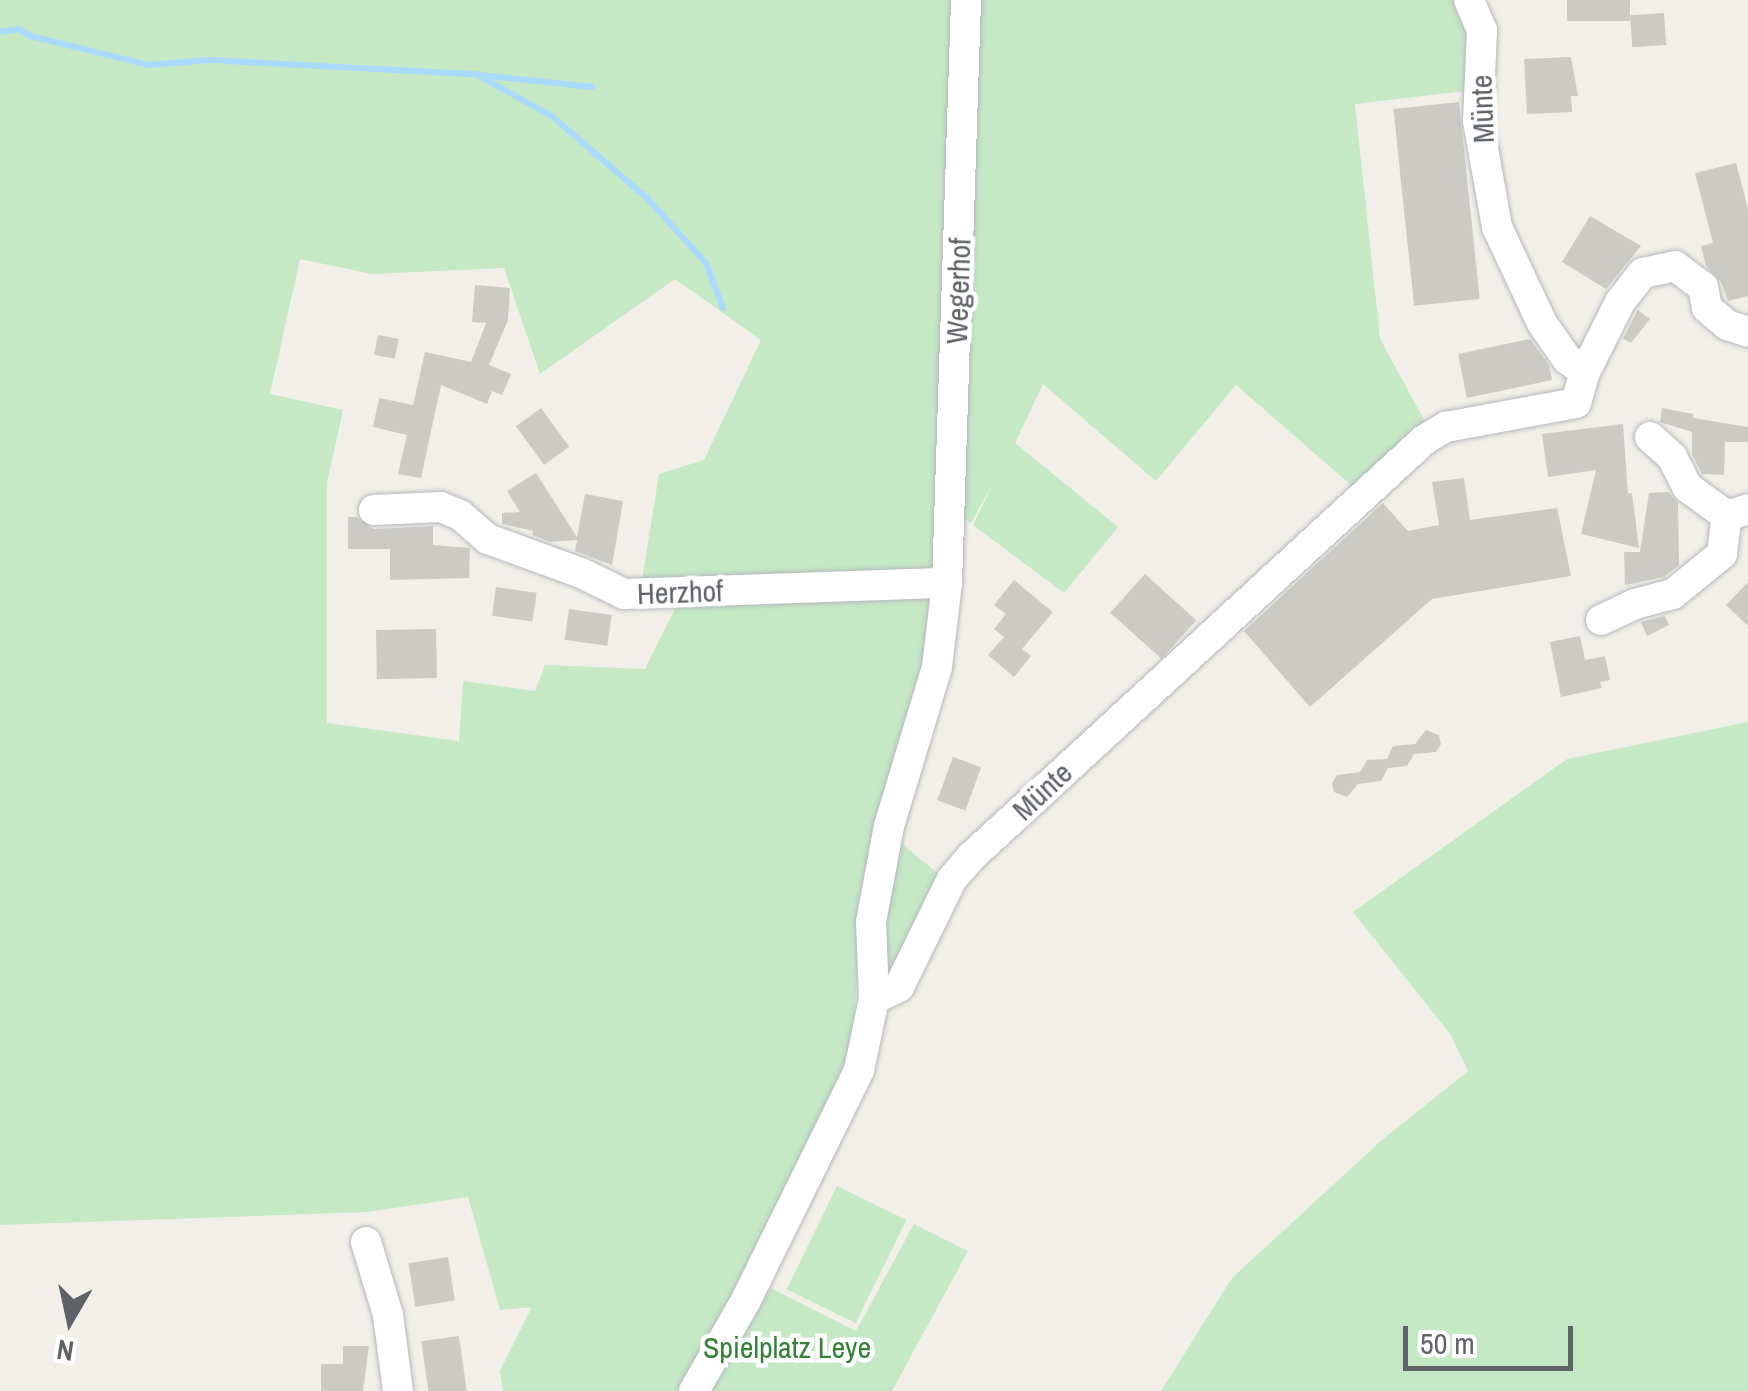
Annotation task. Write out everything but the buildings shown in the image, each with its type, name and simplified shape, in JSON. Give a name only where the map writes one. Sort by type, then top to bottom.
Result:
[{"type":"street","name":"Wegerhof","points":[[874,999],[872,922],[890,826],[937,667],[947,583],[966,0]]},
{"type":"street","name":"Münte","points":[[1469,0],[1482,30],[1478,121],[1498,227],[1542,323],[1567,359],[1584,372]]},
{"type":"street","name":"Münte","points":[[874,999],[899,987],[952,879],[970,857],[1424,440],[1446,427],[1576,403],[1584,372],[1620,302],[1643,273],[1675,266],[1703,288],[1708,308],[1727,325],[1748,332]]},
{"type":"street","points":[[1601,620],[1635,604],[1674,594],[1722,554],[1737,512],[1687,487],[1672,457],[1650,437]]},
{"type":"street","name":"Herzhof","points":[[374,510],[440,508],[460,515],[488,539],[624,594],[947,583]]},
{"type":"street","points":[[694,1391],[745,1302],[859,1070],[874,999]]},
{"type":"street","points":[[366,1242],[388,1315],[398,1391]]},
{"type":"green space","points":[[0,0],[955,0],[937,561],[920,701],[859,943],[853,1039],[823,1126],[681,1391],[503,1391],[500,1371],[532,1307],[500,1310],[468,1197],[367,1212],[0,1225]],"holes":[[[300,259],[372,274],[504,268],[540,374],[675,279],[761,340],[704,460],[659,474],[639,599],[676,607],[645,669],[545,665],[535,691],[463,681],[459,741],[327,723],[327,483],[343,410],[270,394]]]},
{"type":"green space","points":[[976,0],[1460,0],[1472,33],[1474,90],[1355,104],[1380,339],[1427,425],[1360,493],[1236,385],[1156,481],[1043,384],[1015,443],[1118,527],[1064,593],[973,525],[994,482],[971,523],[957,514]]},
{"type":"green space","points":[[1748,722],[1748,1391],[1161,1391],[1232,1278],[1382,1140],[1468,1071],[1451,1035],[1353,912],[1567,759]]},
{"type":"green space","points":[[895,838],[942,877],[899,975],[883,975],[880,943]]},
{"type":"green space","points":[[837,1186],[906,1220],[856,1323],[787,1289]]},
{"type":"green space","name":"Spielplatz Leye","points":[[914,1224],[968,1251],[892,1391],[710,1391],[771,1288],[856,1331]]},
{"type":"waterway","points":[[0,32],[19,29],[30,36],[149,65],[210,60],[471,74],[592,87]]},
{"type":"waterway","points":[[476,74],[553,117],[647,198],[706,263],[723,308]]}]
